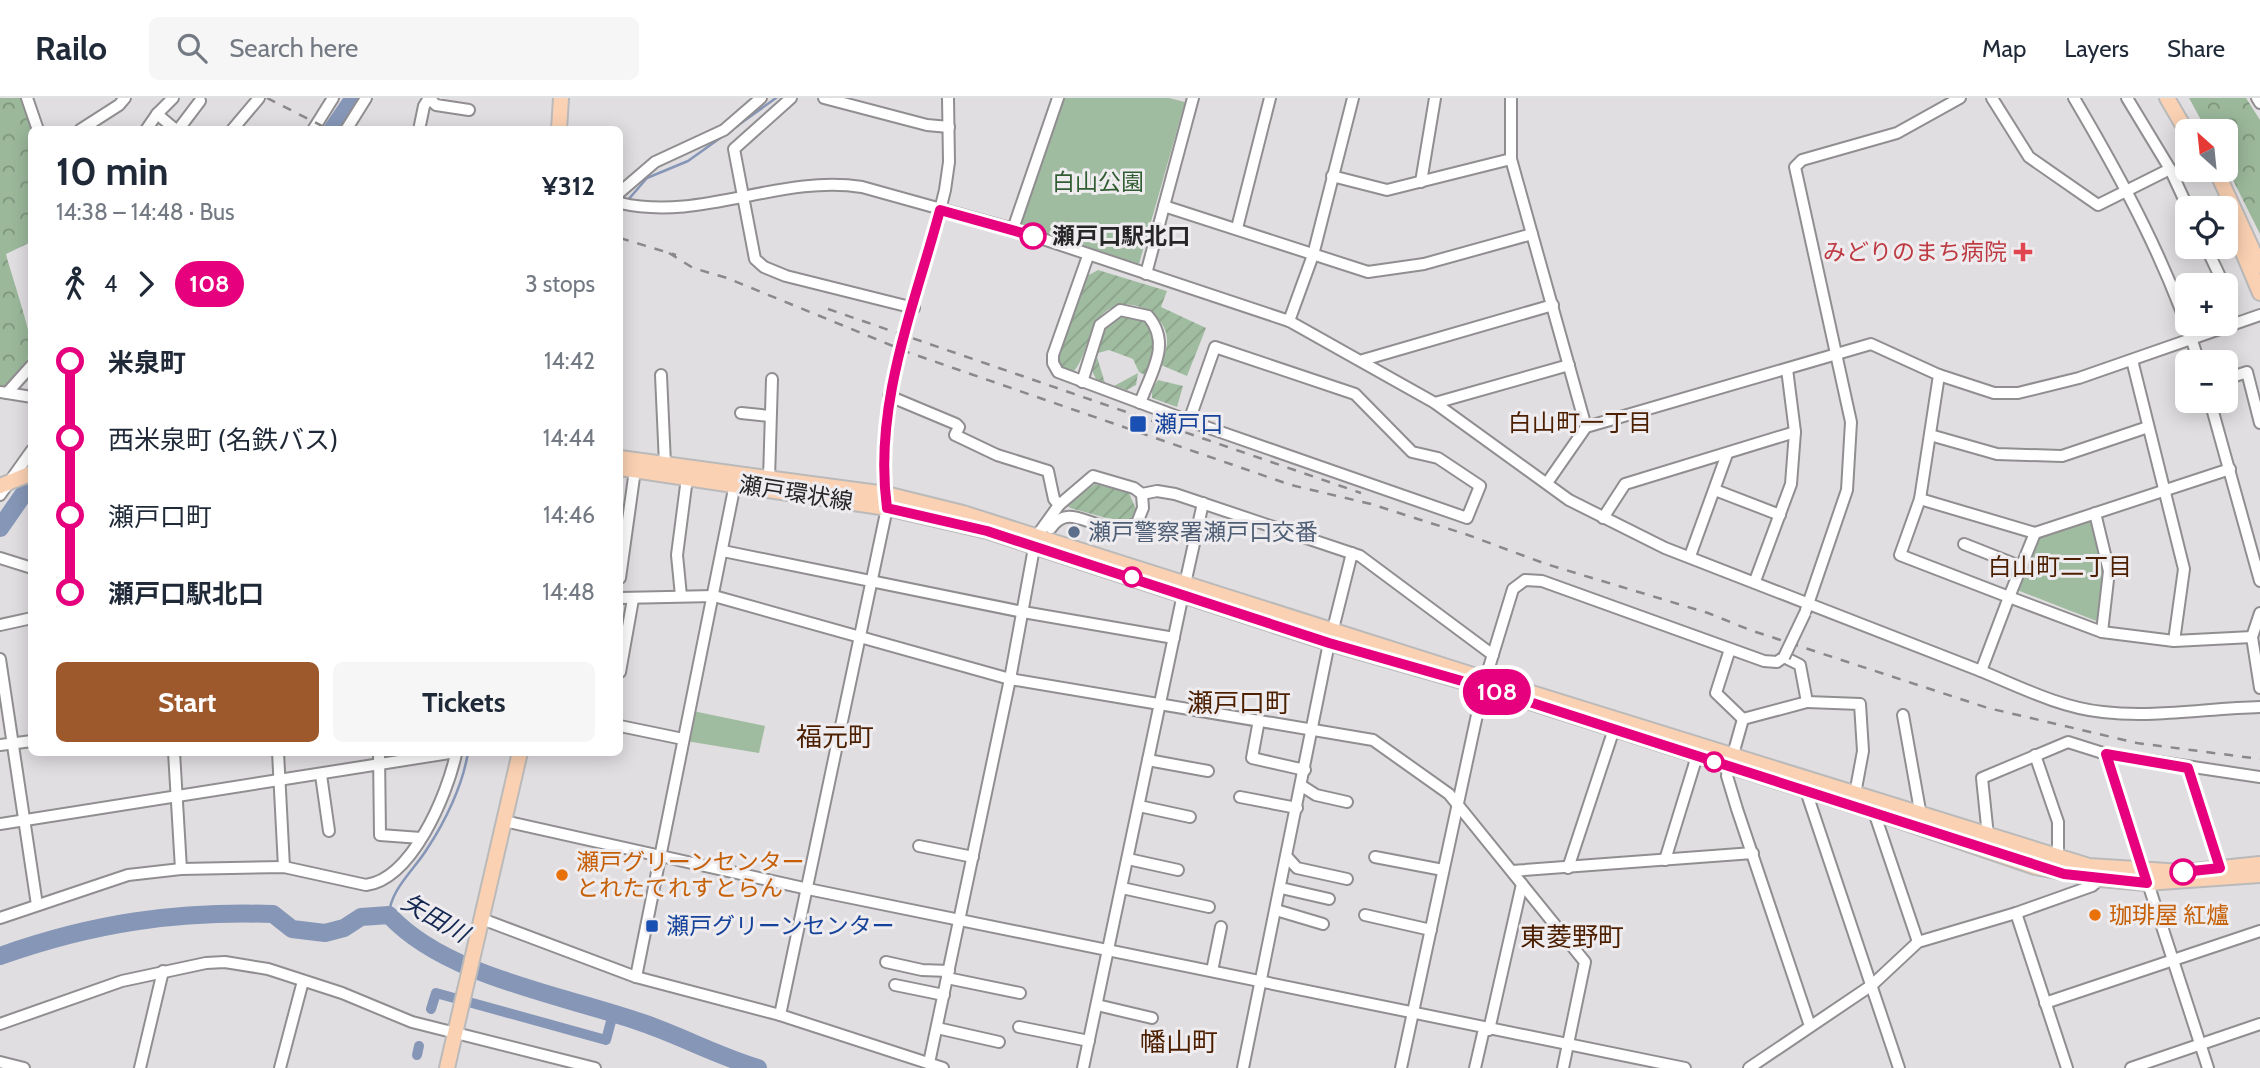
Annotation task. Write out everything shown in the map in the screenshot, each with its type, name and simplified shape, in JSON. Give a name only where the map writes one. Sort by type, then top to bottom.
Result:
[{"type":"main road","points":[[559,126],[561,98]]},
{"type":"main road","points":[[2167,98],[2179,119]]},
{"type":"main road","points":[[2178,98],[2189,119]]},
{"type":"main road","points":[[2222,182],[2260,266]]},
{"type":"main road","points":[[2238,241],[2260,293]]},
{"type":"main road","name":"瀬戸環状線","points":[[623,458],[769,479],[886,500],[950,520],[1038,541],[1730,762],[1806,791],[2035,867],[2100,879],[2260,874]]},
{"type":"main road","name":"瀬戸環状線","points":[[623,468],[735,484],[886,500]]},
{"type":"main road","name":"瀬戸環状線","points":[[1484,683],[1697,756],[1855,794],[2058,859],[2145,877],[2260,864]]},
{"type":"main road","points":[[447,1068],[519,756]]},
{"type":"street","points":[[27,98],[37,126]]},
{"type":"street","points":[[86,126],[119,105],[125,98]]},
{"type":"street","points":[[149,126],[173,98]]},
{"type":"street","points":[[235,126],[259,98]]},
{"type":"street","points":[[316,126],[333,98]]},
{"type":"street","points":[[348,126],[366,98]]},
{"type":"street","points":[[420,126],[429,98],[436,105],[470,110]]},
{"type":"street","points":[[623,189],[655,162],[724,130],[761,98]]},
{"type":"street","points":[[791,98],[734,149],[751,253],[765,267],[786,276],[914,308]]},
{"type":"street","points":[[824,98],[927,125],[949,127]]},
{"type":"street","points":[[780,1015],[873,581],[886,500],[889,396],[940,210],[949,162],[948,98]]},
{"type":"street","points":[[1013,229],[1058,98]]},
{"type":"street","points":[[1146,274],[1192,100],[1179,98]]},
{"type":"street","points":[[1237,228],[1270,98]]},
{"type":"street","points":[[1289,321],[1313,254],[1353,98]]},
{"type":"street","points":[[1421,182],[1435,98]]},
{"type":"street","points":[[1511,98],[1511,159],[1586,427]]},
{"type":"street","points":[[1401,1068],[1484,683],[1513,589],[1532,579],[1764,661],[1777,662],[1784,657],[1807,608],[1847,491],[1852,422],[1795,167],[1802,160],[1897,133],[1936,115],[1960,98]]},
{"type":"street","points":[[1992,98],[2029,157],[2098,205],[2127,187],[2170,169]]},
{"type":"street","points":[[2074,98],[2127,187],[2175,288]]},
{"type":"street","points":[[2127,98],[2170,169],[2182,196]]},
{"type":"street","points":[[2257,98],[2260,103]]},
{"type":"street","points":[[180,126],[200,101]]},
{"type":"street","points":[[157,114],[172,126]]},
{"type":"street","points":[[1332,176],[1387,190],[1511,159]]},
{"type":"street","points":[[623,204],[674,209],[796,187],[844,184],[1013,229],[1289,321],[1363,360],[1435,403],[1569,500],[1644,539],[1755,581],[1807,608],[1981,671],[2038,695],[2103,712],[2146,713],[2260,707]]},
{"type":"street","points":[[1164,206],[1368,272],[1424,264],[1532,234]]},
{"type":"street","points":[[1088,256],[1053,363],[1065,377],[1082,382],[1189,421],[1467,518],[1480,486],[1438,458],[1412,452],[1355,394],[1215,347],[1189,421]]},
{"type":"street","points":[[1363,360],[1553,305]]},
{"type":"street","points":[[1082,382],[1100,325],[1110,314],[1128,310],[1148,316],[1161,336],[1160,347],[1140,403]]},
{"type":"street","points":[[1547,483],[1586,427],[1871,344],[1938,375],[1994,393],[2018,393],[2132,360],[2260,315]]},
{"type":"street","points":[[2191,336],[2195,350]]},
{"type":"street","points":[[2132,360],[2184,569],[2174,641]]},
{"type":"street","points":[[1435,403],[1569,365]]},
{"type":"street","points":[[4,393],[28,369]]},
{"type":"street","points":[[1755,581],[1791,484],[1795,432],[1787,369]]},
{"type":"street","points":[[2238,375],[2247,372],[2260,423]]},
{"type":"street","points":[[661,375],[665,464]]},
{"type":"street","points":[[1938,375],[1920,499],[1900,555],[2102,632],[2174,641],[2252,637]]},
{"type":"street","points":[[769,479],[772,379]]},
{"type":"street","points":[[4,393],[28,396]]},
{"type":"street","points":[[889,396],[956,424],[959,427],[955,435],[997,455],[1048,471],[1054,499],[1059,505]]},
{"type":"street","points":[[741,413],[770,416]]},
{"type":"street","points":[[2214,413],[2260,581]]},
{"type":"street","points":[[1930,435],[1997,454],[2062,456],[2148,427]]},
{"type":"street","points":[[1603,517],[1625,484],[1795,432]]},
{"type":"street","points":[[1690,556],[1727,454]]},
{"type":"street","points":[[0,495],[17,479],[28,458]]},
{"type":"street","points":[[1920,499],[2035,533],[2230,469]]},
{"type":"street","points":[[623,556],[635,470]]},
{"type":"street","points":[[929,1063],[1038,541],[1059,505],[1093,476],[1134,488],[1142,494],[1157,491],[1203,503],[1360,556],[1493,655]]},
{"type":"street","points":[[681,596],[677,555],[687,478]]},
{"type":"street","points":[[636,977],[735,484]]},
{"type":"street","points":[[1715,490],[1780,515]]},
{"type":"street","points":[[1038,541],[1057,519],[1066,515],[1112,530],[1126,529],[1137,523],[1143,508],[1142,494]]},
{"type":"street","points":[[1083,1068],[1203,503]]},
{"type":"street","points":[[2095,513],[2109,571],[2102,632]]},
{"type":"street","points":[[1981,671],[2035,533]]},
{"type":"street","points":[[2248,538],[2260,536]]},
{"type":"street","points":[[1964,544],[2022,567]]},
{"type":"street","points":[[723,551],[1023,612],[1174,638]]},
{"type":"street","points":[[1242,1068],[1288,858],[1331,636],[1352,553]]},
{"type":"street","points":[[0,558],[28,567]]},
{"type":"street","points":[[623,598],[714,596],[1010,679],[1373,740],[1449,794],[1586,966],[1563,1068]]},
{"type":"street","points":[[623,656],[634,599]]},
{"type":"street","points":[[2260,613],[2252,637],[2260,688]]},
{"type":"street","points":[[0,625],[28,619]]},
{"type":"street","points":[[1730,649],[1716,693],[1744,719]]},
{"type":"street","points":[[1784,657],[1800,665],[1807,702]]},
{"type":"street","points":[[0,659],[37,905]]},
{"type":"street","points":[[1744,719],[1807,702],[1860,704],[1863,751],[1855,794]]},
{"type":"street","points":[[1903,715],[1921,816]]},
{"type":"street","points":[[1744,719],[1727,776],[1810,1026]]},
{"type":"street","points":[[1259,720],[1252,758],[1305,769]]},
{"type":"street","points":[[623,727],[683,739]]},
{"type":"street","points":[[1568,868],[1614,729]]},
{"type":"street","points":[[0,745],[28,741]]},
{"type":"street","points":[[1988,836],[1982,778],[2068,742],[2106,754],[2260,777]]},
{"type":"street","points":[[2106,754],[2208,1068]]},
{"type":"street","points":[[2035,755],[2057,822],[2058,859]]},
{"type":"street","points":[[174,756],[181,869]]},
{"type":"street","points":[[278,756],[284,867]]},
{"type":"street","points":[[380,756],[380,835],[421,838]]},
{"type":"street","points":[[0,824],[439,756]]},
{"type":"street","points":[[0,918],[128,875],[181,869],[284,867],[366,885],[378,883],[400,867],[421,838],[452,772],[455,756]]},
{"type":"street","points":[[1665,860],[1697,756]]},
{"type":"street","points":[[1148,760],[1208,771]]},
{"type":"street","points":[[2188,768],[2220,868]]},
{"type":"street","points":[[321,775],[329,831]]},
{"type":"street","points":[[1302,786],[1316,795],[1347,802]]},
{"type":"street","points":[[1806,791],[1899,1068]]},
{"type":"street","points":[[1240,797],[1297,808]]},
{"type":"street","points":[[1139,806],[1190,817]]},
{"type":"street","points":[[1874,812],[1918,942]]},
{"type":"street","points":[[505,821],[808,889],[1685,1068]]},
{"type":"street","points":[[919,846],[973,857]]},
{"type":"street","points":[[1512,871],[1752,853]]},
{"type":"street","points":[[1375,857],[1443,870]]},
{"type":"street","points":[[1288,858],[1297,868],[1347,879]]},
{"type":"street","points":[[1128,859],[1178,870]]},
{"type":"street","points":[[1749,1068],[1872,985],[1918,942],[2016,913],[2092,886],[2100,879]]},
{"type":"street","points":[[1475,1068],[1522,884]]},
{"type":"street","points":[[1122,888],[1209,907]]},
{"type":"street","points":[[1281,888],[1329,899]]},
{"type":"street","points":[[1276,910],[1323,924]]},
{"type":"street","points":[[2016,913],[2067,1068]]},
{"type":"street","points":[[1365,915],[1432,930]]},
{"type":"street","points":[[481,924],[636,977],[780,1015],[943,1068]]},
{"type":"street","points":[[1212,971],[1221,927]]},
{"type":"street","points":[[2045,1003],[2260,931]]},
{"type":"street","points":[[0,1024],[122,981],[163,971],[225,962],[268,969],[342,993],[412,1022],[595,1068]]},
{"type":"street","points":[[886,962],[1020,993]]},
{"type":"street","points":[[140,1068],[163,971]]},
{"type":"street","points":[[281,1068],[303,981]]},
{"type":"street","points":[[895,985],[944,995]]},
{"type":"street","points":[[1097,1005],[1152,1018]]},
{"type":"street","points":[[2131,1068],[2260,1024]]},
{"type":"street","points":[[1019,1027],[1089,1041]]},
{"type":"street","points":[[937,1028],[999,1042]]},
{"type":"street","points":[[0,1062],[24,1068]]},
{"type":"green space","points":[[0,98],[21,98],[31,126],[28,126],[28,243],[6,254],[28,332],[28,358],[6,388],[0,387]]},
{"type":"green space","name":"白山公園","points":[[1062,98],[1169,98],[1185,102],[1139,264],[1019,224]]},
{"type":"green space","points":[[2189,98],[2246,98],[2260,120],[2260,234],[2234,182],[2238,182],[2238,119],[2200,119]]},
{"type":"green space","points":[[1098,270],[1167,291],[1161,307],[1206,328],[1187,376],[1161,365],[1167,344],[1163,326],[1150,312],[1132,305],[1113,307],[1104,313],[1071,374],[1056,365],[1055,358],[1087,276]]},
{"type":"green space","points":[[1119,315],[1133,317],[1150,327],[1154,343],[1145,375],[1139,372],[1133,359],[1109,350],[1098,353],[1106,325]]},
{"type":"green space","points":[[1097,357],[1105,383],[1096,379],[1092,371]]},
{"type":"green space","points":[[1138,373],[1136,385],[1127,390],[1114,386]]},
{"type":"green space","points":[[1158,380],[1183,386],[1177,407],[1152,398],[1152,389]]},
{"type":"green space","points":[[1095,484],[1129,493],[1136,509],[1128,524],[1067,505]]},
{"type":"green space","points":[[2092,514],[2105,569],[2099,622],[2017,590],[2040,531]]},
{"type":"green space","points":[[693,711],[765,726],[759,753],[686,741]]},
{"type":"waterway","points":[[335,126],[354,98]]},
{"type":"waterway","points":[[628,200],[647,178],[688,161],[776,98]]},
{"type":"waterway","points":[[0,528],[28,488]]},
{"type":"waterway","points":[[389,915],[398,889],[447,815],[458,790],[467,756]]},
{"type":"waterway","name":"矢田川","points":[[0,956],[101,927],[168,917],[273,914],[292,929],[325,933],[344,928],[361,917],[389,915],[413,936],[474,969],[643,1023],[758,1068]]},
{"type":"waterway","points":[[431,1009],[436,993],[606,1040],[613,1014]]},
{"type":"waterway","points":[[417,1055],[419,1046]]},
{"type":"railway","points":[[267,98],[322,126]]},
{"type":"railway","points":[[623,239],[676,255]]},
{"type":"railway","points":[[669,253],[693,268],[727,278],[910,353],[1291,485],[1371,504],[1468,535],[1546,564],[1708,613],[1750,630],[1988,708],[2137,743],[2260,759]]},
{"type":"railway","points":[[828,309],[1361,493]]},
{"type":"bus line","name":"108","points":[[1033,236],[940,210],[889,396],[885,447],[887,508],[950,520],[987,531],[1254,616],[1329,643],[1483,687],[1874,812],[2035,867],[2064,874],[2147,883],[2106,754],[2188,768],[2220,868],[2183,872]]},
{"type":"place","name":"瀬戸口駅北口","points":[[1033,236]]},
{"type":"place","name":"みどりのまち病院","points":[[2023,252]]},
{"type":"place","name":"瀬戸口","points":[[1138,424]]},
{"type":"place","name":"瀬戸警察署瀬戸口交番","points":[[1074,532]]},
{"type":"place","name":"瀬戸グリーンセンター とれたてれすとらん","points":[[562,875]]},
{"type":"place","name":"珈琲屋 紅爐","points":[[2095,915]]},
{"type":"place","name":"瀬戸グリーンセンター","points":[[652,926]]},
{"type":"district","name":"白山町一丁目","points":[[1580,423]]},
{"type":"district","name":"白山町二丁目","points":[[2060,567]]},
{"type":"district","name":"瀬戸口町","points":[[1239,703]]},
{"type":"district","name":"福元町","points":[[835,737]]},
{"type":"district","name":"東菱野町","points":[[1572,937]]},
{"type":"district","name":"幡山町","points":[[1179,1042]]}]
